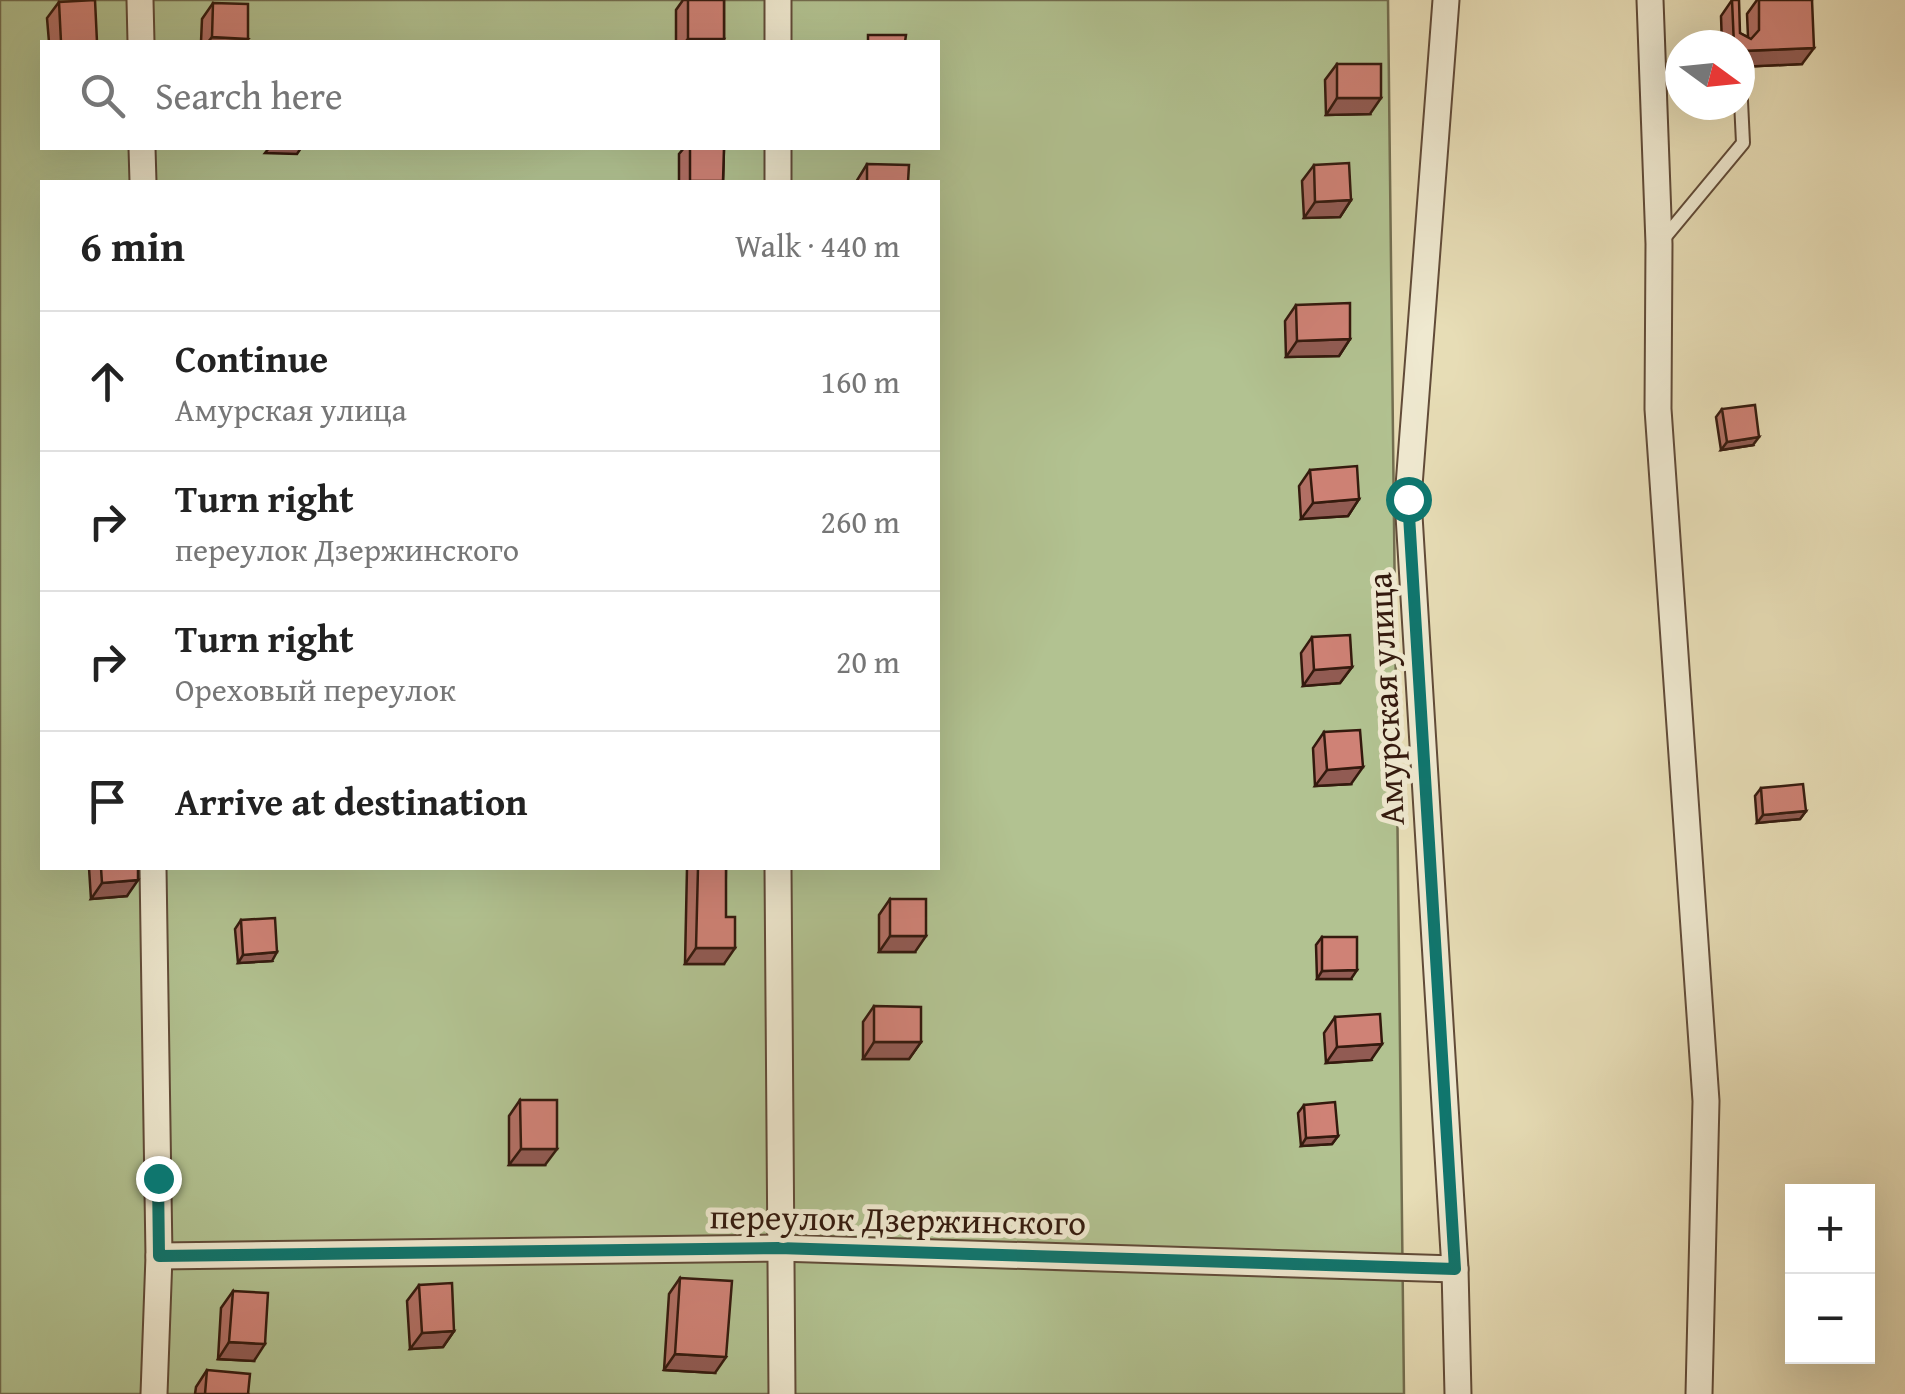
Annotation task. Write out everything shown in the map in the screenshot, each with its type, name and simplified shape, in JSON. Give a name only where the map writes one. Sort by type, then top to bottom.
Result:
[{"type":"street","points":[[140,0],[141,40]]},
{"type":"street","points":[[778,0],[778,40]]},
{"type":"street","name":"Амурская улица","points":[[1446,0],[1408,499],[1455,1269],[1458,1394]]},
{"type":"street","points":[[1650,0],[1659,244],[1658,409],[1706,1101],[1699,1394]]},
{"type":"street","points":[[142,150],[143,180]]},
{"type":"street","points":[[778,150],[778,180]]},
{"type":"street","points":[[153,870],[159,1256],[154,1394]]},
{"type":"street","points":[[778,870],[782,1394]]},
{"type":"street","name":"переулок Дзержинского","points":[[159,1256],[778,1248],[1455,1269]]},
{"type":"lane","points":[[1659,244],[1743,143],[1742,120]]},
{"type":"green space","points":[[0,0],[1388,0],[1404,1394],[0,1394]]},
{"type":"building","points":[[95,0],[97,40],[61,40],[59,2]]},
{"type":"building","points":[[688,0],[724,0],[724,39],[688,39]]},
{"type":"building","points":[[1732,0],[1739,0],[1740,30],[1733,30]]},
{"type":"building","points":[[1759,0],[1812,0],[1814,48],[1755,50]]},
{"type":"building","points":[[213,3],[248,4],[248,39],[212,37]]},
{"type":"building","points":[[868,35],[906,35],[905,40],[868,40]]},
{"type":"building","points":[[1337,64],[1381,64],[1381,98],[1337,98]]},
{"type":"building","points":[[690,150],[724,150],[723,180],[690,180]]},
{"type":"building","points":[[1349,163],[1351,200],[1315,202],[1314,165]]},
{"type":"building","points":[[867,164],[909,165],[908,180],[867,180]]},
{"type":"building","points":[[1350,303],[1350,339],[1297,341],[1296,305]]},
{"type":"building","points":[[1755,405],[1759,437],[1727,442],[1722,409]]},
{"type":"building","points":[[1357,466],[1359,499],[1313,503],[1310,470]]},
{"type":"building","points":[[1350,635],[1352,667],[1314,670],[1312,637]]},
{"type":"building","points":[[1360,730],[1363,767],[1327,770],[1324,732]]},
{"type":"building","points":[[1803,784],[1806,811],[1763,815],[1761,788]]},
{"type":"building","points":[[101,870],[138,870],[138,880],[102,883]]},
{"type":"building","points":[[698,870],[726,870],[726,917],[735,917],[735,948],[696,948]]},
{"type":"building","points":[[890,899],[926,899],[926,936],[890,936]]},
{"type":"building","points":[[275,918],[277,952],[243,955],[241,920]]},
{"type":"building","points":[[1322,937],[1357,937],[1357,970],[1322,971]]},
{"type":"building","points":[[874,1006],[921,1007],[921,1042],[874,1042]]},
{"type":"building","points":[[1380,1014],[1382,1044],[1337,1047],[1335,1017]]},
{"type":"building","points":[[520,1100],[557,1100],[557,1149],[521,1149]]},
{"type":"building","points":[[1335,1102],[1338,1136],[1306,1138],[1304,1105]]},
{"type":"building","points":[[680,1278],[732,1281],[726,1357],[675,1354]]},
{"type":"building","points":[[452,1283],[454,1331],[422,1333],[419,1285]]},
{"type":"building","points":[[233,1291],[268,1293],[265,1344],[229,1342]]},
{"type":"building","points":[[207,1370],[250,1374],[248,1394],[205,1394]]},
{"type":"route","points":[[158,1178],[159,1256],[778,1248],[1455,1269],[1408,499]]}]
